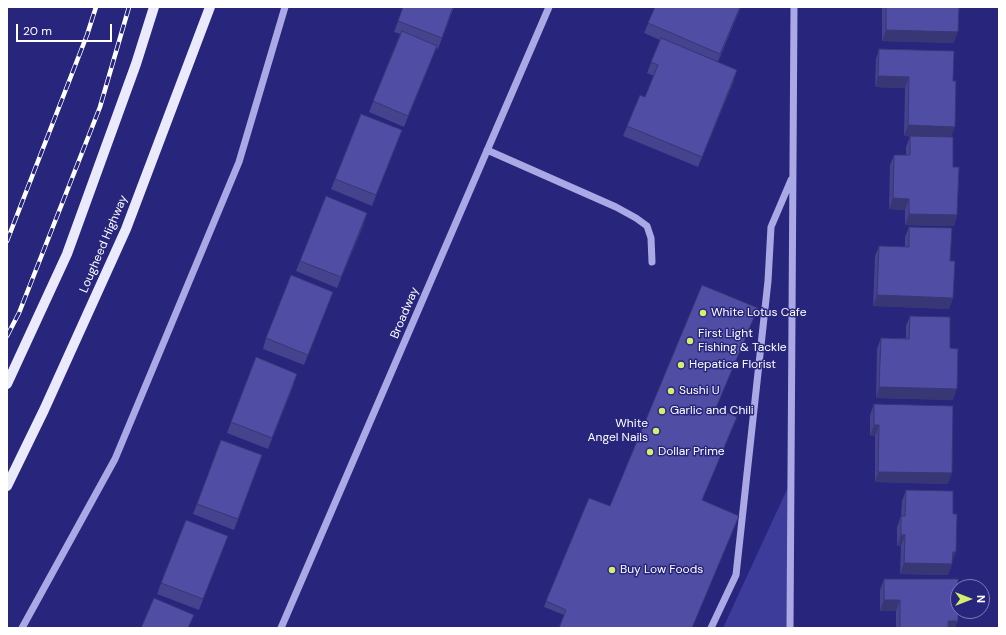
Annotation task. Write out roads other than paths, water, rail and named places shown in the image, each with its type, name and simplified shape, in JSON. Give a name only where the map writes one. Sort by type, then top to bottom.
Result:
[{"type":"main road","points":[[7,384],[67,254],[136,64],[154,7]]},
{"type":"main road","name":"Lougheed Highway","points":[[7,486],[44,410],[126,229],[210,7]]},
{"type":"street","points":[[22,628],[115,459],[239,162],[285,7]]},
{"type":"street","name":"Broadway","points":[[281,628],[549,7]]},
{"type":"street","points":[[790,628],[794,7]]},
{"type":"street","points":[[487,150],[616,207],[636,218],[647,226],[651,238],[652,262]]},
{"type":"street","points":[[711,628],[736,575],[768,281],[772,227],[793,176]]},
{"type":"railway","points":[[7,241],[87,35],[96,7]]},
{"type":"railway","points":[[7,336],[19,313],[100,107],[129,7]]},
{"type":"place","name":"White Lotus Cafe","points":[[703,313]]},
{"type":"place","name":"First Light Fishing & Tackle","points":[[690,341]]},
{"type":"place","name":"Hepatica Florist","points":[[681,365]]},
{"type":"place","name":"Sushi U","points":[[671,391]]},
{"type":"place","name":"Garlic and Chili","points":[[662,411]]},
{"type":"place","name":"White Angel Nails","points":[[656,431]]},
{"type":"place","name":"Dollar Prime","points":[[650,452]]},
{"type":"place","name":"Buy Low Foods","points":[[612,570]]}]
